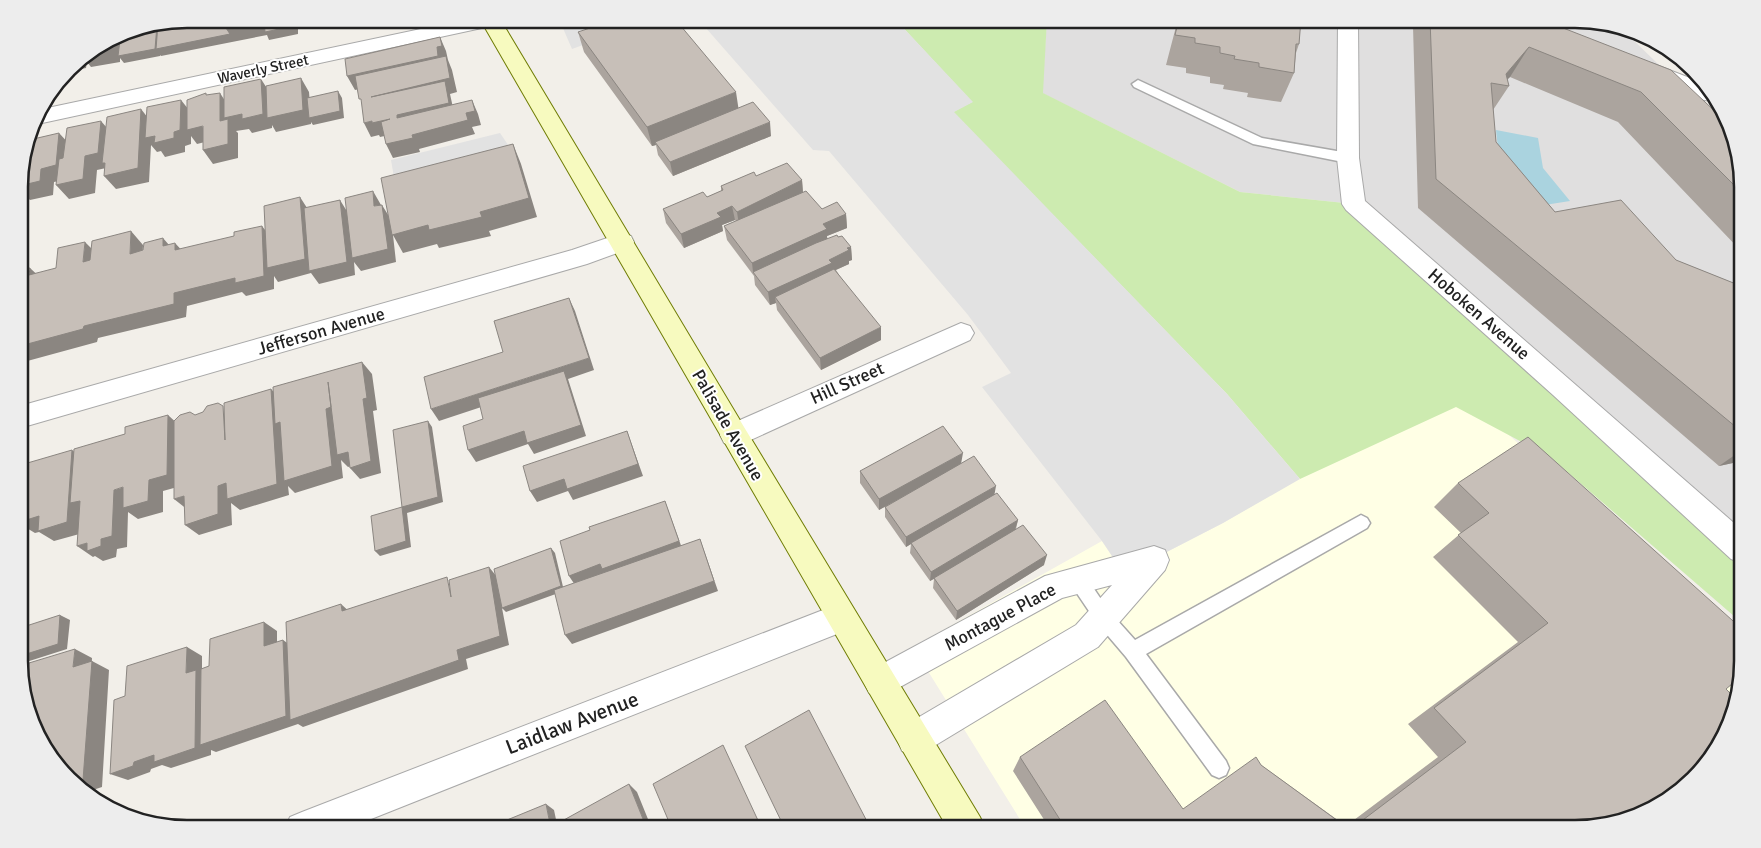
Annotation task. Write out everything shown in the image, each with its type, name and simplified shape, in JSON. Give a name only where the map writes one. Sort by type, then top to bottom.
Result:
[{"type":"main road","name":"Palisade Avenue","points":[[495,28],[841,618],[963,820]]},
{"type":"street","name":"Waverly Street","points":[[44,116],[449,28]]},
{"type":"street","name":"Hoboken Avenue","points":[[1348,28],[1348,158],[1354,204],[1734,542]]},
{"type":"street","points":[[1629,62],[1702,91]]},
{"type":"street","name":"Jefferson Avenue","points":[[28,415],[578,258],[622,242]]},
{"type":"street","name":"Hill Street","points":[[734,435],[961,332]]},
{"type":"street","name":"Montague Place","points":[[880,682],[1056,586],[1154,560],[1087,636],[914,739]]},
{"type":"street","name":"Laidlaw Avenue","points":[[325,820],[841,618]]},
{"type":"lane","points":[[1138,84],[1258,141],[1348,158]]},
{"type":"lane","points":[[1133,651],[1361,522]]},
{"type":"lane","points":[[1078,580],[1219,768]]},
{"type":"shaded area","points":[[563,28],[630,28],[572,49]]},
{"type":"shaded area","points":[[706,28],[903,28],[973,102],[954,112],[1227,394],[1300,479],[1223,523],[1124,574],[1102,541],[982,387],[1011,373],[968,315],[829,151],[813,150]]},
{"type":"shaded area","points":[[1046,28],[1575,28],[1596,29],[1632,38],[1721,125],[1728,145],[1734,186],[1734,543],[1354,204],[1240,192],[1042,93]]},
{"type":"shaded area","points":[[500,133],[521,164],[396,189],[391,160]]},
{"type":"shaded area","points":[[1458,385],[1509,435],[1734,640],[1732,683],[1721,723],[1707,750],[1694,766],[1663,794],[1626,812],[1585,820],[1020,820],[913,647],[1102,541],[1124,574],[1223,523]]},
{"type":"green space","points":[[903,28],[1047,28],[1043,93],[1240,192],[1354,204],[1734,543],[1734,616],[1550,457],[1456,407],[1300,479],[1227,394],[953,112],[972,102]]},
{"type":"water","points":[[1496,130],[1538,138],[1543,168],[1570,201],[1532,207],[1500,167]]},
{"type":"building","points":[[226,28],[230,34],[156,49],[157,31]]},
{"type":"building","points":[[265,28],[284,28],[265,32]]},
{"type":"building","points":[[590,28],[683,28],[736,92],[647,127],[578,32]]},
{"type":"building","points":[[1177,28],[1300,28],[1299,44],[1296,44],[1294,73],[1259,67],[1259,63],[1234,59],[1235,56],[1220,53],[1220,47],[1195,43],[1195,38],[1175,35]]},
{"type":"building","points":[[1430,28],[1563,28],[1671,70],[1714,110],[1728,145],[1734,185],[1641,92],[1529,47],[1506,74],[1509,86],[1491,83],[1496,142],[1555,212],[1621,200],[1676,260],[1734,283],[1734,425],[1436,179]]},
{"type":"building","points":[[157,31],[155,49],[118,56],[120,42]]},
{"type":"building","points":[[440,37],[442,46],[437,47],[438,56],[347,76],[345,59]]},
{"type":"building","points":[[446,56],[450,78],[371,97],[445,81],[449,103],[397,115],[397,118],[472,100],[475,111],[466,113],[468,120],[412,135],[413,138],[386,144],[381,122],[390,119],[364,123],[361,99],[359,99],[355,76]]},
{"type":"building","points":[[301,78],[303,110],[267,118],[266,86]]},
{"type":"building","points":[[261,79],[263,114],[242,119],[242,114],[224,118],[224,87]]},
{"type":"building","points":[[338,91],[340,111],[309,118],[307,98]]},
{"type":"building","points":[[206,93],[206,95],[220,93],[220,121],[228,119],[228,144],[203,150],[203,126],[187,130],[187,100]]},
{"type":"building","points":[[181,100],[180,130],[174,132],[174,138],[154,143],[155,136],[145,138],[147,107]]},
{"type":"building","points":[[753,102],[770,122],[670,162],[655,142]]},
{"type":"building","points":[[141,109],[138,168],[104,176],[105,163],[102,163],[107,117]]},
{"type":"building","points":[[101,121],[98,153],[85,156],[83,179],[56,185],[59,159],[63,158],[67,128]]},
{"type":"building","points":[[59,133],[56,165],[41,169],[40,181],[28,184],[29,165],[35,139]]},
{"type":"building","points":[[513,144],[529,198],[480,212],[482,217],[429,230],[428,225],[392,235],[381,178]]},
{"type":"building","points":[[787,163],[802,180],[737,212],[732,206],[717,213],[721,217],[681,234],[663,209],[703,192],[707,197],[723,190],[721,186],[754,172],[756,176]]},
{"type":"building","points":[[373,191],[374,206],[382,205],[388,249],[352,258],[345,198]]},
{"type":"building","points":[[806,191],[822,209],[837,202],[846,214],[823,224],[827,229],[752,263],[724,226]]},
{"type":"building","points":[[300,197],[305,259],[267,268],[264,206]]},
{"type":"building","points":[[340,200],[347,262],[309,271],[304,208]]},
{"type":"building","points":[[262,226],[264,276],[235,283],[235,278],[174,293],[174,304],[84,326],[83,329],[28,344],[28,268],[30,268],[29,275],[56,268],[58,248],[85,242],[83,262],[90,260],[92,241],[131,231],[130,254],[143,250],[144,243],[163,238],[163,246],[175,243],[175,250],[234,236],[234,232]]},
{"type":"building","points":[[837,235],[838,237],[842,236],[851,247],[847,248],[849,250],[829,260],[832,263],[768,292],[753,272],[816,243]]},
{"type":"building","points":[[834,269],[881,327],[820,358],[775,297]]},
{"type":"building","points":[[569,298],[589,358],[431,409],[424,377],[503,352],[494,321]]},
{"type":"building","points":[[362,362],[367,398],[363,399],[371,461],[350,468],[348,452],[337,455],[328,382],[331,407],[326,409],[332,466],[284,481],[280,422],[275,424],[273,387]]},
{"type":"building","points":[[564,371],[581,425],[527,443],[524,431],[468,450],[463,426],[483,419],[478,398]]},
{"type":"building","points":[[271,389],[277,484],[227,499],[226,483],[218,486],[218,514],[185,525],[184,496],[174,499],[174,421],[180,415],[190,412],[195,415],[203,412],[207,406],[218,403],[223,406],[225,440],[224,403]]},
{"type":"building","points":[[168,415],[167,475],[149,480],[148,501],[123,508],[123,487],[114,490],[112,536],[101,539],[101,546],[87,551],[87,543],[77,546],[80,501],[70,503],[74,449],[125,434],[125,427]]},
{"type":"building","points":[[428,421],[438,497],[402,507],[393,430]]},
{"type":"building","points":[[943,426],[963,453],[879,499],[860,471]]},
{"type":"building","points":[[627,431],[638,464],[567,489],[564,479],[530,491],[523,466]]},
{"type":"building","points":[[1528,437],[1734,622],[1732,683],[1726,689],[1730,693],[1721,723],[1707,750],[1694,766],[1663,794],[1626,812],[1585,820],[1363,820],[1466,742],[1434,708],[1548,623],[1458,535],[1489,513],[1458,483]]},
{"type":"building","points":[[72,450],[67,522],[38,531],[39,516],[28,519],[28,463]]},
{"type":"building","points":[[974,456],[996,486],[906,537],[885,507]]},
{"type":"building","points":[[997,493],[1018,520],[931,572],[911,543]]},
{"type":"building","points":[[665,501],[679,541],[602,569],[600,564],[569,576],[560,541],[590,530],[589,527]]},
{"type":"building","points":[[402,507],[406,541],[375,551],[371,516]]},
{"type":"building","points":[[1023,525],[1047,555],[957,611],[934,578]]},
{"type":"building","points":[[700,539],[714,581],[565,635],[554,590]]},
{"type":"building","points":[[551,548],[561,586],[502,608],[494,569]]},
{"type":"building","points":[[489,567],[500,636],[457,650],[459,660],[290,720],[286,622],[341,604],[342,611],[447,577],[451,597],[449,580]]},
{"type":"building","points":[[60,615],[58,644],[28,653],[28,625]]},
{"type":"building","points":[[264,622],[264,646],[283,640],[286,716],[200,745],[201,669],[209,666],[210,639]]},
{"type":"building","points":[[187,647],[186,673],[196,670],[195,748],[154,762],[154,755],[134,762],[133,766],[110,774],[114,700],[125,696],[127,666]]},
{"type":"building","points":[[75,649],[73,667],[92,661],[83,780],[67,766],[54,750],[44,732],[33,703],[29,683],[29,663]]},
{"type":"building","points":[[1105,700],[1183,809],[1256,757],[1261,765],[1337,820],[1060,820],[1020,757]]},
{"type":"building","points":[[809,710],[866,820],[781,820],[745,746]]},
{"type":"building","points":[[723,745],[758,820],[668,820],[653,784]]},
{"type":"building","points":[[629,784],[643,820],[564,820]]},
{"type":"building","points":[[546,804],[549,820],[507,820]]}]
